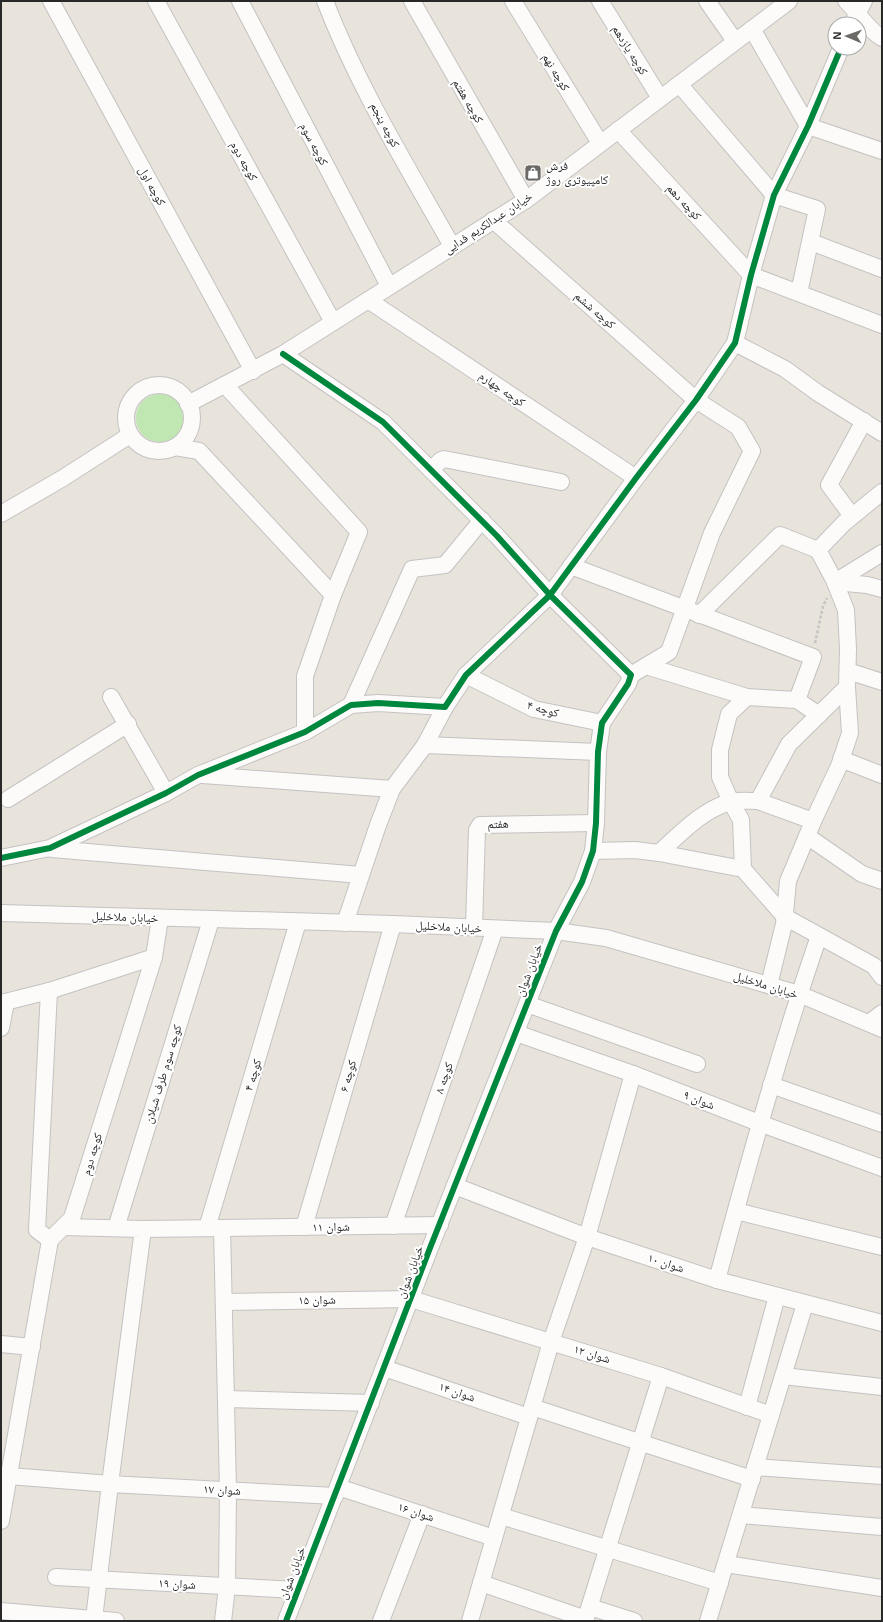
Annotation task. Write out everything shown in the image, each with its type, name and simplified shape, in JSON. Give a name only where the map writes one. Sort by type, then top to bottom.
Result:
[{"type":"street","name":"کوچه دوم","points":[[156,1],[333,322]]},
{"type":"street","name":"کوچه سوم","points":[[240,1],[389,286]]},
{"type":"street","name":"کوچه پنجم","points":[[325,1],[379,116],[452,246]]},
{"type":"street","name":"کوچه هفتم","points":[[412,1],[526,200]]},
{"type":"street","name":"کوچه نهم","points":[[513,1],[600,143]]},
{"type":"street","name":"کوچه یازدهم","points":[[600,1],[660,98]]},
{"type":"street","points":[[706,1],[735,42]]},
{"type":"street","name":"کوچه اول","points":[[55,2],[253,371]]},
{"type":"street","name":"خیابان عبدالکریم فدایی","points":[[188,404],[283,354],[526,200],[752,29],[782,3]]},
{"type":"street","points":[[855,9],[872,32],[882,38]]},
{"type":"street","points":[[752,29],[808,126],[882,151]]},
{"type":"street","points":[[346,923],[378,825],[392,789],[425,745],[445,707],[466,675],[550,595],[636,478],[696,400],[735,343],[751,275],[774,195],[808,126],[839,56]]},
{"type":"street","points":[[678,84],[774,195],[817,209],[799,292]]},
{"type":"street","name":"کوچه دهم","points":[[618,130],[751,275]]},
{"type":"street","name":"کوچه ششم","points":[[493,220],[696,400],[738,427],[752,451],[712,533],[691,613]]},
{"type":"street","points":[[811,242],[882,269]]},
{"type":"street","points":[[751,275],[799,292],[882,325]]},
{"type":"street","name":"کوچه چهارم","points":[[368,300],[636,478]]},
{"type":"street","points":[[735,343],[784,369],[818,393],[882,433]]},
{"type":"street","points":[[283,354],[383,422],[482,520],[550,595],[631,675]]},
{"type":"street","points":[[154,385],[166,386],[176,390],[185,398],[188,404],[192,419],[190,430],[184,440],[175,447],[165,451],[155,452],[145,449],[136,443],[130,435],[126,425],[127,409],[134,396],[143,388],[154,385]]},
{"type":"street","points":[[225,385],[359,532],[333,595],[305,676],[305,732]]},
{"type":"street","points":[[852,516],[829,485],[864,421]]},
{"type":"street","points":[[1,514],[63,478],[130,435]]},
{"type":"street","points":[[175,447],[199,451],[333,595]]},
{"type":"street","points":[[431,470],[444,459],[561,482]]},
{"type":"street","points":[[818,550],[852,516],[882,492]]},
{"type":"street","points":[[351,705],[412,569],[445,565],[482,520]]},
{"type":"street","points":[[602,723],[628,684],[631,675],[668,652],[691,613],[780,535],[818,550],[835,582],[846,610],[850,732],[841,759],[788,881],[785,917],[769,985]]},
{"type":"street","points":[[835,582],[882,554]]},
{"type":"street","points":[[571,566],[691,613],[813,657],[797,700]]},
{"type":"street","points":[[835,582],[867,584],[882,589]]},
{"type":"street","points":[[646,666],[747,697],[797,700],[818,715]]},
{"type":"street","name":"کوچه ۴","points":[[466,675],[534,709],[602,723]]},
{"type":"street","points":[[848,679],[882,682]]},
{"type":"street","points":[[758,801],[790,744],[818,715],[848,679]]},
{"type":"street","points":[[111,697],[128,724],[166,793]]},
{"type":"street","points":[[743,869],[741,820],[720,777],[720,750],[729,714],[747,697]]},
{"type":"street","points":[[1,858],[50,848],[166,793],[198,775],[305,732],[351,705],[378,703],[445,707]]},
{"type":"street","name":"خیابان شوان","points":[[286,1621],[556,931],[582,882],[593,851],[596,823],[598,752],[602,723]]},
{"type":"street","points":[[8,799],[128,724]]},
{"type":"street","points":[[425,745],[598,752]]},
{"type":"street","points":[[841,759],[882,775]]},
{"type":"street","points":[[198,775],[392,789]]},
{"type":"street","points":[[659,853],[684,830],[711,810],[731,802],[758,801],[810,829],[862,874],[882,881]]},
{"type":"street","name":"هفتم","points":[[474,927],[477,830],[480,825],[596,823]]},
{"type":"street","points":[[50,848],[361,875]]},
{"type":"street","points":[[593,851],[635,850],[659,853],[743,869],[785,917],[874,966],[882,977]]},
{"type":"street","name":"خیابان ملاخلیل","points":[[1,913],[393,924],[556,931],[606,938],[769,985],[799,994],[875,1026]]},
{"type":"street","name":"کوچه دوم","points":[[50,1240],[72,1218],[154,958],[160,918]]},
{"type":"street","name":"کوچه سوم طرف شیلان","points":[[116,1228],[211,920]]},
{"type":"street","name":"کوچه ۴","points":[[223,1621],[227,1587],[228,1490],[224,1302],[214,1228],[298,922]]},
{"type":"street","name":"کوچه ۶","points":[[304,1227],[393,924]]},
{"type":"street","name":"کوچه ۸","points":[[393,1226],[495,929]]},
{"type":"street","points":[[717,1280],[771,1085],[799,994],[819,936]]},
{"type":"street","points":[[1,1028],[4,1002],[49,991],[154,958]]},
{"type":"street","points":[[1,1521],[50,1240],[37,1230],[49,991]]},
{"type":"street","points":[[527,1004],[698,1064]]},
{"type":"street","points":[[875,1026],[882,1013]]},
{"type":"street","name":"شوان ۹","points":[[516,1033],[634,1074],[882,1168]]},
{"type":"street","points":[[470,1621],[551,1342],[587,1237],[634,1074]]},
{"type":"street","points":[[771,1085],[882,1124]]},
{"type":"street","name":"شوان ۱۰","points":[[455,1186],[587,1237],[717,1280],[882,1323]]},
{"type":"street","points":[[736,1211],[882,1247]]},
{"type":"street","name":"شوان ۱۱","points":[[63,1227],[143,1229],[440,1225]]},
{"type":"street","points":[[85,1619],[98,1580],[143,1229]]},
{"type":"street","points":[[747,1407],[777,1296]]},
{"type":"street","name":"شوان ۱۵","points":[[224,1302],[411,1299]]},
{"type":"street","name":"شوان ۱۲","points":[[411,1299],[661,1376],[771,1415]]},
{"type":"street","points":[[708,1621],[805,1304]]},
{"type":"street","points":[[1,1344],[32,1347]]},
{"type":"street","name":"شوان ۱۴","points":[[384,1368],[531,1412],[753,1473],[882,1476]]},
{"type":"street","points":[[587,1616],[661,1376]]},
{"type":"street","points":[[783,1376],[882,1388]]},
{"type":"street","points":[[226,1399],[371,1403]]},
{"type":"street","name":"شوان ۱۷","points":[[9,1476],[110,1484],[228,1490],[337,1491]]},
{"type":"street","name":"شوان ۱۶","points":[[337,1491],[422,1514],[494,1538]]},
{"type":"street","points":[[381,1621],[422,1514]]},
{"type":"street","points":[[741,1515],[882,1527]]},
{"type":"street","points":[[501,1516],[720,1583]]},
{"type":"street","points":[[726,1564],[882,1588]]},
{"type":"street","name":"شوان ۱۹","points":[[56,1577],[297,1590]]},
{"type":"street","points":[[481,1583],[587,1616],[634,1621]]},
{"type":"street","points":[[1,1611],[116,1621]]},
{"type":"path","points":[[813,657],[823,606],[835,582]]},
{"type":"green space","points":[[160,394],[169,396],[177,401],[182,409],[184,418],[182,427],[177,435],[169,440],[160,442],[151,440],[143,435],[138,427],[136,418],[138,409],[143,401],[151,396]]},
{"type":"cycle path","points":[[1,858],[50,848],[166,793],[198,775],[305,732],[351,705],[378,703],[445,707],[466,675],[550,595],[636,478],[696,400],[735,343],[751,275],[774,195],[808,126],[838,56]]},
{"type":"cycle path","points":[[283,354],[383,422],[497,536],[550,595],[631,675],[628,684],[602,723],[598,752],[596,823],[593,851],[582,882],[556,931],[430,1248],[286,1621]]},
{"type":"place","name":"فرش کامپیوتری روژ","points":[[533,173]]}]
